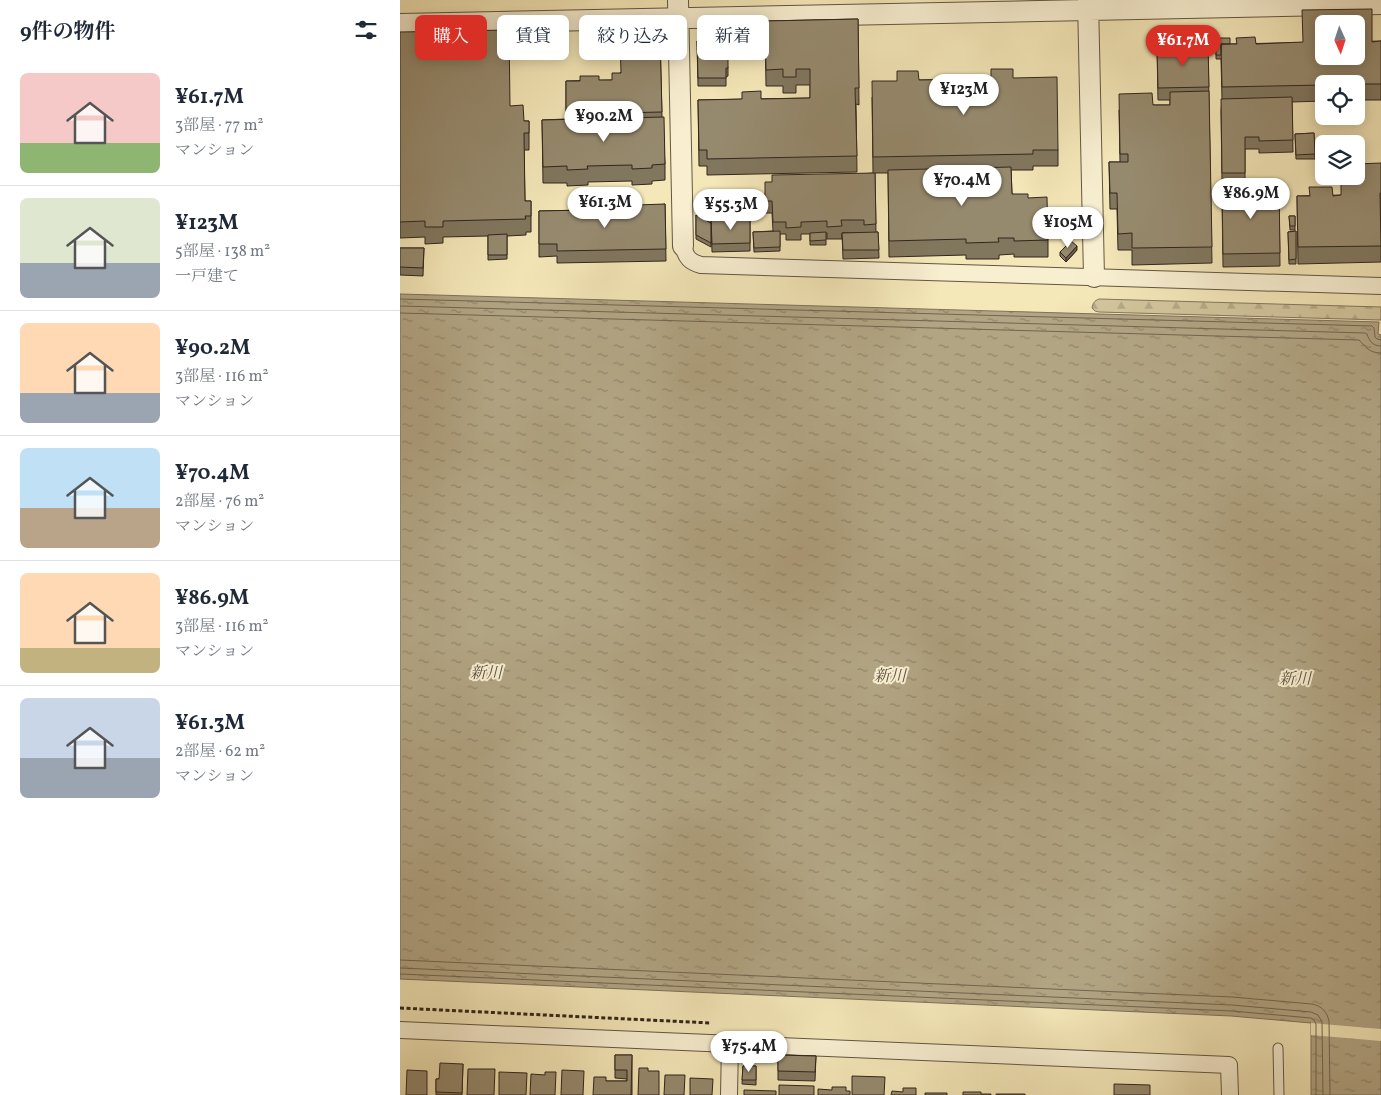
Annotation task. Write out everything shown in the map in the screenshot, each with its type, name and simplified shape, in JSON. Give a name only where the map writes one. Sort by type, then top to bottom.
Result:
[{"type":"street","points":[[400,24],[678,9],[1381,4]]},
{"type":"street","points":[[1089,5],[1094,277]]},
{"type":"street","points":[[678,9],[682,246],[685,256],[692,262],[701,265],[1381,286]]},
{"type":"street","points":[[400,1030],[1229,1065],[1230,1095]]},
{"type":"street","points":[[729,1095],[730,1044]]},
{"type":"lane","points":[[1278,1048],[1279,1095]]},
{"type":"green space","points":[[1099,299],[1381,307],[1381,320],[1099,312],[1092,308],[1094,302]]},
{"type":"water","name":"新川","points":[[400,294],[1379,322],[1378,334],[1381,335],[1381,1095],[1311,1095],[1311,1023],[1231,1016],[400,979]]},
{"type":"pier","points":[[1311,1023],[1381,1029],[1381,1041],[1311,1035]]},
{"type":"building","points":[[1372,9],[1372,42],[1381,41],[1381,84],[1365,84],[1365,75],[1315,75],[1315,85],[1222,87],[1221,44],[1237,44],[1236,38],[1255,37],[1256,44],[1303,42],[1302,10]]},
{"type":"building","points":[[858,19],[859,88],[855,88],[857,156],[707,159],[707,150],[699,150],[698,100],[742,99],[742,92],[761,91],[761,99],[810,98],[810,69],[796,69],[796,77],[783,77],[783,69],[766,70],[766,60],[769,60],[769,21]]},
{"type":"building","points":[[487,30],[497,30],[497,60],[509,60],[510,106],[523,105],[524,121],[529,121],[529,133],[524,133],[525,201],[531,201],[531,216],[525,216],[526,219],[443,221],[443,227],[425,227],[425,221],[400,222],[400,32],[415,32],[415,60],[487,60]]},
{"type":"building","points":[[1216,38],[1230,38],[1230,44],[1221,44],[1221,55],[1216,55]]},
{"type":"building","points":[[1208,46],[1209,87],[1158,88],[1157,47]]},
{"type":"building","points":[[621,60],[661,60],[662,112],[566,114],[566,81],[580,81],[580,76],[599,76],[599,80],[612,80],[612,73],[621,73]]},
{"type":"building","points":[[698,60],[728,60],[726,78],[698,78]]},
{"type":"building","points":[[991,69],[1013,69],[1013,78],[1057,77],[1058,150],[1033,150],[1033,154],[873,157],[872,81],[897,81],[897,71],[918,71],[919,80],[991,79]]},
{"type":"building","points":[[1209,91],[1212,247],[1132,248],[1132,233],[1118,234],[1117,193],[1110,193],[1109,162],[1128,162],[1128,154],[1120,154],[1119,94],[1152,93],[1153,105],[1170,105],[1170,92]]},
{"type":"building","points":[[1292,97],[1293,140],[1259,141],[1259,137],[1245,137],[1245,173],[1222,173],[1221,99]]},
{"type":"building","points":[[664,117],[665,164],[652,165],[652,168],[632,169],[632,165],[587,166],[588,169],[567,170],[567,166],[543,167],[542,120]]},
{"type":"building","points":[[1314,133],[1315,154],[1296,155],[1295,134]]},
{"type":"building","points":[[1381,163],[1381,246],[1298,247],[1297,196],[1310,196],[1309,187],[1332,187],[1333,196],[1341,195],[1341,185],[1365,185],[1365,164]]},
{"type":"building","points":[[1011,167],[1012,194],[1028,194],[1028,198],[1047,197],[1048,240],[1014,241],[1014,238],[998,238],[999,242],[966,243],[966,239],[889,241],[888,170]]},
{"type":"building","points":[[875,173],[876,224],[864,225],[864,220],[841,220],[842,226],[827,227],[827,221],[801,222],[801,227],[786,228],[786,222],[773,222],[772,201],[765,201],[765,182],[772,182],[772,175]]},
{"type":"building","points":[[1221,182],[1237,182],[1238,187],[1222,187],[1221,193]]},
{"type":"building","points":[[1252,186],[1252,190],[1266,190],[1266,187],[1279,187],[1280,253],[1223,254],[1222,187]]},
{"type":"building","points":[[665,204],[666,249],[557,251],[557,244],[539,244],[539,211],[583,210],[583,206],[611,206],[611,210],[637,209],[637,205]]},
{"type":"building","points":[[696,215],[711,223],[711,243],[696,235]]},
{"type":"building","points":[[1289,216],[1295,216],[1295,226],[1290,226]]},
{"type":"building","points":[[750,218],[750,243],[712,244],[711,219]]},
{"type":"building","points":[[780,231],[780,247],[754,248],[753,232]]},
{"type":"building","points":[[1296,231],[1296,259],[1289,260],[1288,232]]},
{"type":"building","points":[[826,232],[826,240],[810,241],[810,233]]},
{"type":"building","points":[[878,232],[879,250],[843,250],[842,233]]},
{"type":"building","points":[[507,234],[507,255],[488,255],[488,235]]},
{"type":"building","points":[[1071,241],[1077,246],[1066,258],[1060,252]]},
{"type":"building","points":[[400,248],[424,248],[423,268],[400,267]]},
{"type":"building","points":[[615,1055],[632,1055],[631,1095],[593,1095],[594,1077],[606,1077],[606,1081],[627,1081],[627,1070],[615,1070]]},
{"type":"building","points":[[778,1055],[816,1056],[815,1072],[778,1071]]},
{"type":"building","points":[[440,1063],[463,1064],[462,1093],[436,1092],[436,1079],[439,1079]]},
{"type":"building","points":[[743,1066],[756,1066],[756,1080],[742,1080]]},
{"type":"building","points":[[639,1068],[648,1068],[648,1071],[659,1071],[659,1095],[638,1095]]},
{"type":"building","points":[[468,1069],[495,1069],[494,1095],[467,1095]]},
{"type":"building","points":[[407,1070],[427,1071],[427,1095],[406,1095]]},
{"type":"building","points":[[562,1070],[584,1071],[583,1095],[561,1095]]},
{"type":"building","points":[[499,1072],[527,1073],[526,1095],[499,1095]]},
{"type":"building","points":[[545,1072],[556,1072],[555,1095],[530,1095],[531,1074],[545,1075]]},
{"type":"building","points":[[665,1075],[685,1075],[684,1095],[664,1095]]},
{"type":"building","points":[[852,1076],[885,1077],[884,1095],[852,1095]]},
{"type":"building","points":[[690,1078],[713,1079],[712,1095],[690,1095]]},
{"type":"building","points":[[1114,1084],[1150,1085],[1150,1095],[1114,1095]]},
{"type":"building","points":[[779,1085],[814,1086],[814,1095],[779,1095]]},
{"type":"building","points":[[832,1087],[846,1087],[846,1091],[850,1091],[850,1095],[818,1095],[818,1089],[832,1090]]},
{"type":"building","points":[[903,1088],[916,1088],[916,1095],[891,1095],[892,1091],[903,1092]]},
{"type":"building","points":[[744,1090],[776,1091],[776,1095],[744,1095]]},
{"type":"building","points":[[963,1092],[981,1092],[981,1094],[991,1095],[963,1095]]},
{"type":"building","points":[[925,1093],[947,1093],[947,1095],[925,1095]]},
{"type":"building","points":[[1025,1094],[1025,1095],[996,1095]]}]
